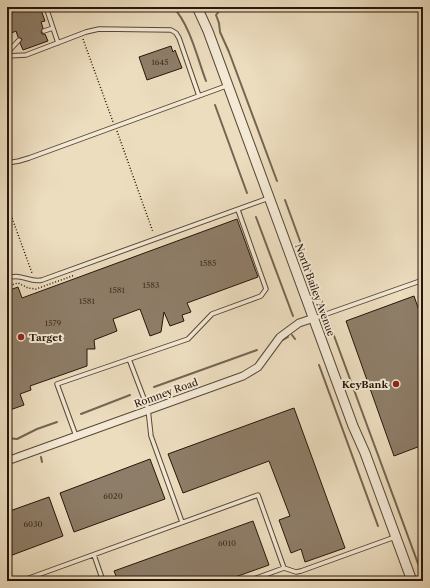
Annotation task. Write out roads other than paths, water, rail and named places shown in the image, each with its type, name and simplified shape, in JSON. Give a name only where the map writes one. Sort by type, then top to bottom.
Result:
[{"type":"street","name":"North Bailey Avenue","points":[[197,7],[208,31],[412,581]]},
{"type":"street","name":"Romney Road","points":[[7,461],[243,376],[258,367],[280,337],[299,323],[314,318]]},
{"type":"lane","points":[[46,7],[58,43]]},
{"type":"lane","points":[[44,31],[53,28]]},
{"type":"lane","points":[[7,56],[26,55],[99,29],[171,30],[176,33],[179,38],[199,96]]},
{"type":"lane","points":[[7,53],[19,40]]},
{"type":"lane","points":[[7,162],[19,161],[28,158],[228,85]]},
{"type":"lane","points":[[7,278],[17,276],[38,281],[42,280],[270,198]]},
{"type":"lane","points":[[76,436],[57,384],[188,339],[212,314],[261,296],[266,289],[238,210]]},
{"type":"lane","points":[[314,318],[423,280]]},
{"type":"lane","points":[[130,359],[148,409],[151,436],[182,522]]},
{"type":"lane","points":[[21,581],[258,495],[284,568]]},
{"type":"lane","points":[[248,581],[284,568],[296,572],[301,571],[396,537]]},
{"type":"lane","points":[[94,555],[103,581]]},
{"type":"waterway","points":[[173,7],[179,14],[189,32],[206,81]]},
{"type":"waterway","points":[[229,7],[220,10],[216,15],[220,32],[229,52],[277,181]]},
{"type":"waterway","points":[[215,105],[247,193]]},
{"type":"waterway","points":[[285,200],[304,252]]},
{"type":"waterway","points":[[256,217],[293,316]]},
{"type":"waterway","points":[[308,264],[325,310]]},
{"type":"waterway","points":[[329,321],[332,330]]},
{"type":"waterway","points":[[333,333],[423,577]]},
{"type":"waterway","points":[[292,335],[295,339]]},
{"type":"waterway","points":[[281,341],[288,337]]},
{"type":"waterway","points":[[154,387],[257,350]]},
{"type":"waterway","points":[[319,365],[378,526]]},
{"type":"waterway","points":[[81,414],[130,395]]},
{"type":"waterway","points":[[7,438],[17,439],[37,429],[57,422]]},
{"type":"waterway","points":[[41,457],[42,462]]},
{"type":"place","name":"Target","points":[[21,337]]},
{"type":"place","name":"KeyBank","points":[[396,384]]}]
